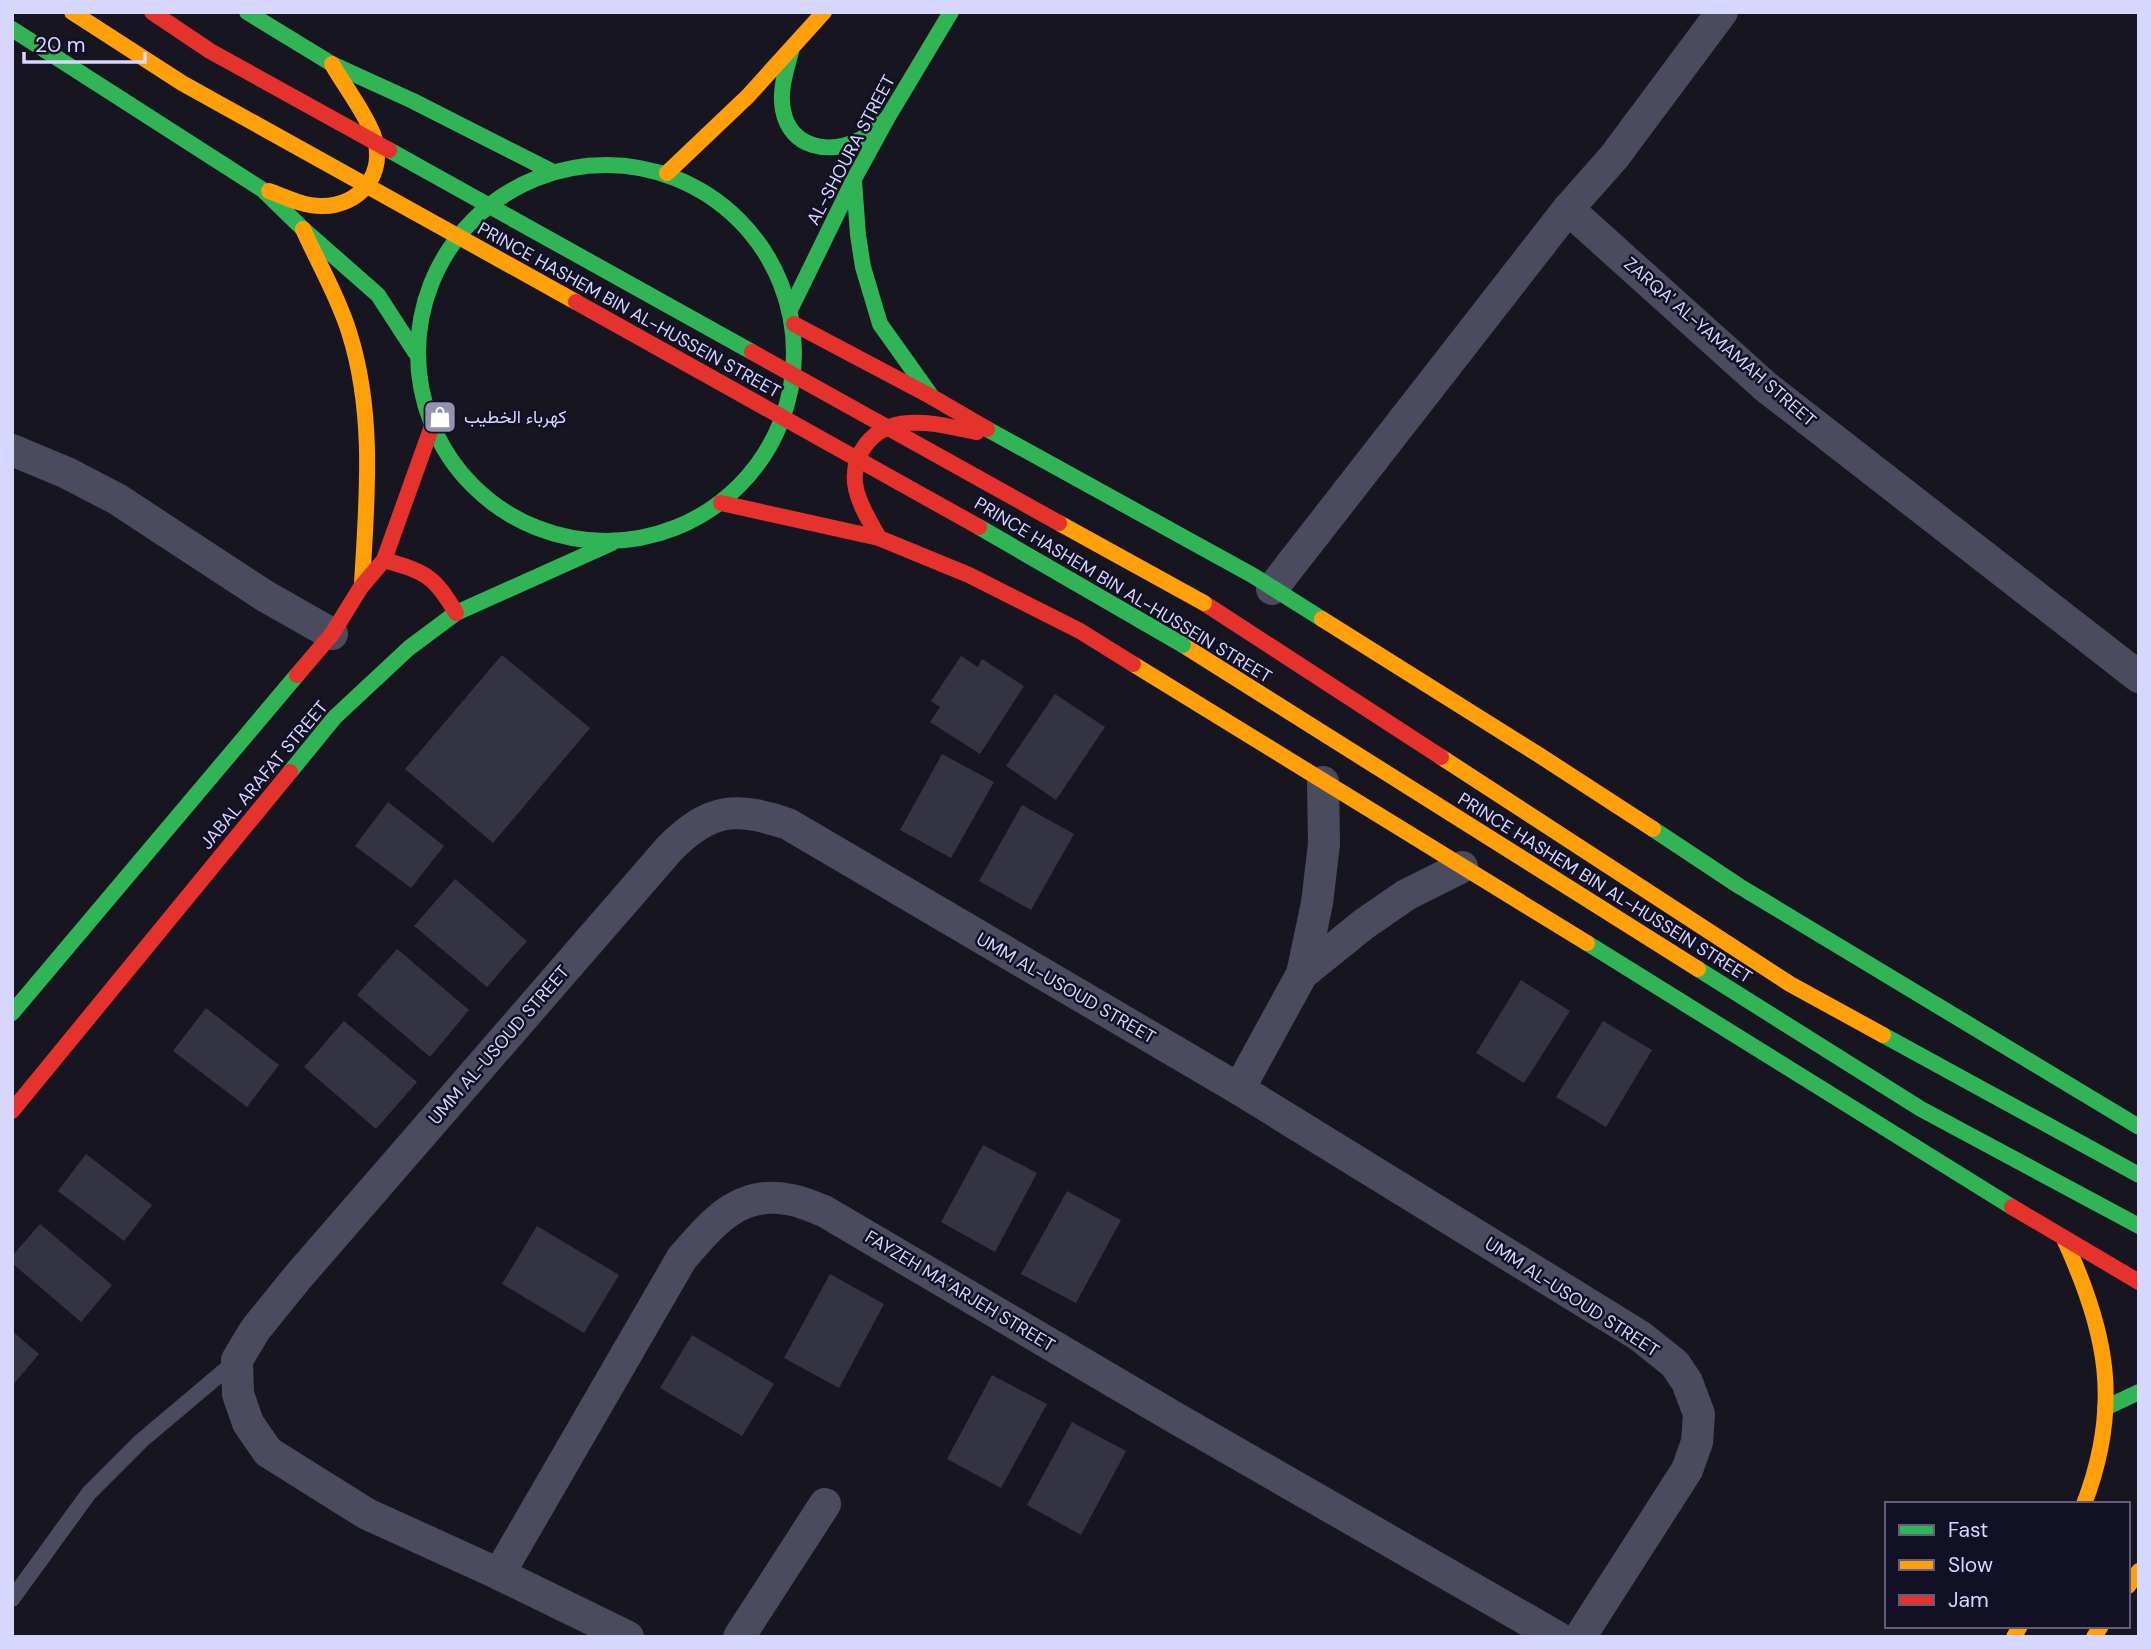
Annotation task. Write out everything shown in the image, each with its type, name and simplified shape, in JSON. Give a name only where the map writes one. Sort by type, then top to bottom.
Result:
[{"type":"main road","name":"PRINCE HASHEM BIN AL-HUSSEIN STREET","points":[[72,12],[182,83],[964,518],[1182,645],[1921,1109],[2139,1226]]},
{"type":"main road","name":"PRINCE HASHEM BIN AL-HUSSEIN STREET","points":[[152,12],[210,51],[1204,603],[1790,984],[2139,1175]]},
{"type":"main road","points":[[247,12],[332,64],[551,171]]},
{"type":"main road","points":[[667,173],[711,134],[791,52],[824,12]]},
{"type":"main road","name":"AL-SHOURA STREET","points":[[792,316],[854,178],[950,12]]},
{"type":"main road","points":[[12,29],[263,190],[379,295],[415,352]]},
{"type":"main road","points":[[791,52],[783,81],[782,107],[785,119],[799,141],[812,147],[850,144],[862,139],[888,117]]},
{"type":"main road","points":[[263,190],[320,206],[340,204],[361,195],[375,175],[378,155],[373,135],[332,64]]},
{"type":"main road","points":[[609,163],[667,173],[710,195],[746,225],[774,264],[792,316],[795,374],[783,424],[757,467],[722,503],[670,531],[612,543],[537,530],[474,490],[431,429],[419,391],[415,352],[432,274],[481,210],[551,171],[609,163]]},
{"type":"main road","points":[[854,178],[863,267],[880,324],[932,397]]},
{"type":"main road","points":[[303,229],[349,331],[362,387],[367,425],[368,493],[361,587]]},
{"type":"main road","points":[[792,316],[997,435],[1252,575],[1539,755],[1739,886],[2139,1127]]},
{"type":"main road","points":[[879,538],[856,489],[855,472],[859,453],[881,428],[920,423],[997,435]]},
{"type":"main road","points":[[12,1013],[332,634],[361,587],[384,560],[431,429]]},
{"type":"main road","points":[[722,503],[879,538],[969,575],[1080,631],[2064,1239],[2139,1282]]},
{"type":"main road","name":"JABAL ARAFAT STREET","points":[[12,1111],[335,717],[409,648],[456,613],[612,543]]},
{"type":"main road","points":[[384,560],[431,576],[442,587],[456,613]]},
{"type":"main road","points":[[2064,1239],[2096,1318],[2104,1354],[2105,1408],[2101,1446],[2085,1502]]},
{"type":"main road","points":[[2105,1408],[2139,1392]]},
{"type":"street","points":[[1272,589],[1567,209],[1614,157],[1722,12]]},
{"type":"street","name":"ZARQA' AL-YAMAMAH STREET","points":[[1567,209],[1766,387],[2139,677]]},
{"type":"street","points":[[12,450],[67,473],[117,499],[265,596],[332,634]]},
{"type":"street","points":[[1239,1089],[1302,974],[1317,903],[1323,856],[1323,782]]},
{"type":"street","name":"UMM AL-USOUD STREET","points":[[237,1360],[255,1330],[297,1278],[688,829],[715,816],[740,812],[762,815],[788,824],[1239,1089],[1640,1336],[1675,1364],[1687,1382],[1699,1414],[1697,1441],[1687,1470],[1580,1637]]},
{"type":"street","points":[[1302,974],[1364,924],[1406,895],[1462,867]]},
{"type":"street","name":"FAYZEH MA’ARJEH STREET","points":[[499,1574],[682,1258],[708,1228],[735,1205],[763,1199],[791,1199],[824,1210],[1172,1416],[1557,1637]]},
{"type":"street","points":[[237,1360],[238,1394],[248,1423],[268,1451],[367,1514],[628,1637]]},
{"type":"street","points":[[739,1637],[825,1504]]},
{"type":"lane","points":[[12,1599],[89,1493],[141,1441],[237,1360]]},
{"type":"building","points":[[502,655],[590,728],[493,843],[405,769]]},
{"type":"building","points":[[961,656],[978,667],[982,659],[1024,686],[980,754],[930,722],[940,707],[931,701]]},
{"type":"building","points":[[1055,694],[1105,727],[1056,800],[1006,766]]},
{"type":"building","points":[[942,754],[994,782],[951,858],[900,830]]},
{"type":"building","points":[[388,802],[444,846],[411,888],[355,846]]},
{"type":"building","points":[[1022,805],[1074,834],[1031,910],[979,881]]},
{"type":"building","points":[[455,879],[527,941],[487,987],[414,926]]},
{"type":"building","points":[[397,949],[469,1010],[430,1057],[357,995]]},
{"type":"building","points":[[1521,980],[1570,1011],[1524,1083],[1476,1053]]},
{"type":"building","points":[[206,1008],[279,1065],[247,1107],[173,1051]]},
{"type":"building","points":[[344,1021],[417,1082],[376,1129],[304,1067]]},
{"type":"building","points":[[1603,1021],[1652,1050],[1606,1127],[1556,1097]]},
{"type":"building","points":[[983,1145],[1037,1173],[995,1252],[941,1222]]},
{"type":"building","points":[[86,1154],[152,1205],[124,1241],[58,1191]]},
{"type":"building","points":[[1067,1191],[1121,1220],[1076,1303],[1021,1274]]},
{"type":"building","points":[[40,1224],[112,1285],[81,1322],[12,1263],[12,1256]]},
{"type":"building","points":[[537,1226],[619,1275],[584,1333],[502,1284]]},
{"type":"building","points":[[830,1274],[884,1304],[839,1388],[784,1358]]},
{"type":"building","points":[[12,1331],[39,1354],[12,1386]]},
{"type":"building","points":[[692,1335],[774,1384],[742,1436],[660,1388]]},
{"type":"building","points":[[992,1375],[1047,1404],[1001,1488],[947,1459]]},
{"type":"building","points":[[1072,1422],[1126,1451],[1081,1535],[1027,1505]]},
{"type":"traffic: fast","points":[[247,12],[332,64],[413,101],[551,171]]},
{"type":"traffic: fast","points":[[791,308],[854,179],[951,12]]},
{"type":"traffic: fast","points":[[12,29],[263,190],[378,295],[415,352]]},
{"type":"traffic: fast","points":[[791,52],[782,103],[787,123],[802,140],[824,147],[847,145],[866,136],[885,120]]},
{"type":"traffic: fast","points":[[389,150],[752,352]]},
{"type":"traffic: fast","points":[[588,165],[624,165],[661,173],[695,187],[726,207],[752,233],[772,264],[786,298],[794,335],[794,353],[791,390],[780,425],[763,458],[726,499],[695,519],[661,533],[624,541],[588,541],[551,533],[517,519],[486,499],[460,473],[440,442],[426,408],[418,371],[418,335],[426,298],[440,264],[460,233],[486,207],[517,187],[551,173],[588,165]]},
{"type":"traffic: fast","points":[[854,181],[863,267],[880,324],[932,397]]},
{"type":"traffic: fast","points":[[987,429],[1252,575],[1322,619]]},
{"type":"traffic: fast","points":[[979,527],[1183,645]]},
{"type":"traffic: fast","points":[[290,772],[335,717],[409,648],[456,613],[612,543]]},
{"type":"traffic: fast","points":[[12,1013],[297,675]]},
{"type":"traffic: fast","points":[[1653,829],[1739,886],[2139,1127]]},
{"type":"traffic: fast","points":[[1587,943],[2012,1207]]},
{"type":"traffic: fast","points":[[1698,969],[1921,1109],[2139,1226]]},
{"type":"traffic: fast","points":[[1883,1035],[2139,1175]]},
{"type":"traffic: fast","points":[[2105,1408],[2139,1392]]},
{"type":"traffic: slow","points":[[72,12],[182,83],[576,302]]},
{"type":"traffic: slow","points":[[667,173],[748,96],[824,12]]},
{"type":"traffic: slow","points":[[269,191],[308,204],[335,205],[359,194],[373,174],[377,161],[373,134],[332,64]]},
{"type":"traffic: slow","points":[[303,229],[334,293],[349,332],[363,394],[367,456],[362,583]]},
{"type":"traffic: slow","points":[[1059,523],[1204,603]]},
{"type":"traffic: slow","points":[[1322,619],[1653,829]]},
{"type":"traffic: slow","points":[[1183,645],[1698,969]]},
{"type":"traffic: slow","points":[[1133,664],[1587,943]]},
{"type":"traffic: slow","points":[[1441,757],[1790,984],[1883,1035]]},
{"type":"traffic: slow","points":[[2064,1239],[2091,1306],[2104,1369],[2106,1401],[2103,1434],[2085,1502]]},
{"type":"traffic: slow","points":[[2130,1583],[2139,1571]]},
{"type":"traffic: slow","points":[[2014,1637],[2019,1628]]},
{"type":"traffic: slow","points":[[2094,1637],[2100,1628]]},
{"type":"traffic: jam","points":[[152,12],[210,51],[389,150]]},
{"type":"traffic: jam","points":[[576,302],[979,527]]},
{"type":"traffic: jam","points":[[794,324],[987,429]]},
{"type":"traffic: jam","points":[[752,352],[1059,523]]},
{"type":"traffic: jam","points":[[879,538],[856,489],[856,465],[866,444],[884,429],[908,423],[934,424],[977,432]]},
{"type":"traffic: jam","points":[[297,675],[332,634],[361,587],[384,560],[431,429]]},
{"type":"traffic: jam","points":[[721,503],[879,538],[969,575],[1080,631],[1133,664]]},
{"type":"traffic: jam","points":[[384,560],[427,577],[441,590],[456,613]]},
{"type":"traffic: jam","points":[[1204,603],[1441,757]]},
{"type":"traffic: jam","points":[[12,1111],[290,772]]},
{"type":"traffic: jam","points":[[2012,1207],[2139,1282]]},
{"type":"place","name":"كهرباء الخطيب","points":[[440,417]]}]
